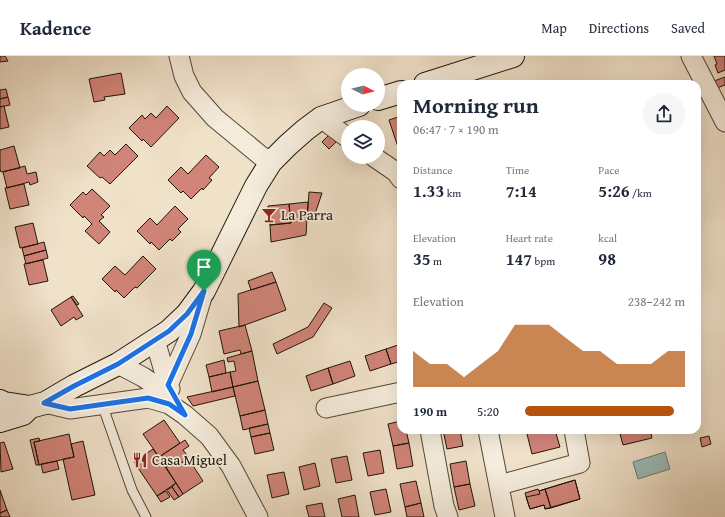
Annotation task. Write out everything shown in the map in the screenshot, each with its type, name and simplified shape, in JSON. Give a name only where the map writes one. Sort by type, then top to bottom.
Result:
[{"type":"main road","points":[[438,80],[513,56]]},
{"type":"main road","points":[[385,97],[397,93]]},
{"type":"main road","points":[[0,420],[23,414],[37,405],[118,364],[169,331],[187,314],[204,291],[256,186],[271,162],[305,130],[321,118],[341,111]]},
{"type":"main road","points":[[0,401],[4,403],[37,405]]},
{"type":"street","points":[[179,56],[184,76],[192,92],[197,98],[215,118],[261,156],[271,162]]},
{"type":"street","points":[[691,56],[725,122]]},
{"type":"street","points":[[321,118],[341,133]]},
{"type":"street","points":[[384,164],[397,173]]},
{"type":"street","points":[[168,385],[191,334],[204,291]]},
{"type":"street","points":[[156,340],[168,385],[185,415]]},
{"type":"street","points":[[118,364],[143,377],[156,386],[168,385]]},
{"type":"street","points":[[326,408],[397,393]]},
{"type":"street","points":[[37,405],[70,409],[148,398],[169,404],[185,415],[209,436],[231,466],[258,517]]},
{"type":"street","points":[[431,434],[444,506],[448,517]]},
{"type":"street","points":[[489,434],[505,517]]},
{"type":"street","points":[[499,485],[580,463],[575,434]]},
{"type":"lane","points":[[102,404],[132,490],[146,517]]},
{"type":"water","points":[[665,452],[670,469],[638,479],[633,462]]},
{"type":"building","points":[[0,56],[5,56],[8,61],[0,62]]},
{"type":"building","points":[[714,56],[725,56],[725,70],[718,73]]},
{"type":"building","points":[[121,73],[125,94],[104,97],[105,100],[94,102],[89,79]]},
{"type":"building","points":[[725,77],[725,85],[717,88],[714,81]]},
{"type":"building","points":[[6,89],[8,97],[0,99],[0,90]]},
{"type":"building","points":[[8,97],[10,105],[0,107],[0,99]]},
{"type":"building","points":[[4,106],[9,127],[0,129],[0,107]]},
{"type":"building","points":[[167,106],[179,118],[151,147],[143,139],[142,141],[129,128],[142,115],[145,119],[151,113],[156,118]]},
{"type":"building","points":[[397,117],[397,144],[389,120]]},
{"type":"building","points":[[331,133],[338,140],[329,149],[322,142]]},
{"type":"building","points":[[126,144],[138,156],[110,184],[102,177],[100,178],[87,166],[100,152],[104,156],[110,150],[115,155]]},
{"type":"building","points":[[14,146],[20,168],[1,172],[0,150]]},
{"type":"building","points":[[206,155],[219,167],[209,178],[212,180],[203,190],[202,188],[191,199],[183,191],[181,193],[168,180],[181,167],[188,174]]},
{"type":"building","points":[[25,166],[27,174],[36,172],[38,182],[30,185],[29,182],[7,188],[3,172]]},
{"type":"building","points":[[24,184],[29,205],[10,209],[5,188]]},
{"type":"building","points":[[92,189],[110,206],[101,215],[104,217],[99,221],[110,232],[99,244],[85,231],[92,224],[84,216],[83,218],[70,205],[83,192],[86,195]]},
{"type":"building","points":[[309,192],[322,193],[313,220],[307,221]]},
{"type":"building","points":[[308,202],[306,235],[271,242],[270,225],[291,223],[289,204]]},
{"type":"building","points":[[289,204],[291,223],[270,225],[268,206]]},
{"type":"building","points":[[175,206],[188,219],[178,229],[181,232],[172,241],[170,239],[159,250],[151,242],[150,244],[137,231],[150,218],[157,225]]},
{"type":"building","points":[[33,223],[38,244],[20,248],[15,227]]},
{"type":"building","points":[[44,242],[46,250],[24,256],[22,248]]},
{"type":"building","points":[[46,250],[48,258],[26,264],[24,256]]},
{"type":"building","points":[[143,256],[156,269],[137,288],[135,287],[124,298],[116,290],[115,292],[102,279],[115,266],[125,275]]},
{"type":"building","points":[[43,260],[48,281],[29,285],[24,264]]},
{"type":"building","points":[[272,272],[276,282],[251,290],[248,281]]},
{"type":"building","points":[[276,282],[286,310],[239,327],[238,294]]},
{"type":"building","points":[[73,296],[79,304],[77,305],[71,297]]},
{"type":"building","points":[[71,297],[83,316],[76,320],[74,317],[61,326],[51,310]]},
{"type":"building","points":[[324,303],[332,308],[313,337],[277,354],[273,344],[308,327]]},
{"type":"building","points":[[245,325],[252,351],[241,354],[240,350],[224,354],[219,331]]},
{"type":"building","points":[[397,345],[397,362],[391,364],[386,349]]},
{"type":"building","points":[[386,349],[391,364],[370,371],[365,356]]},
{"type":"building","points":[[252,351],[258,381],[233,387],[230,372],[236,371],[234,361],[228,362],[227,358]]},
{"type":"building","points":[[224,360],[226,373],[209,377],[206,365]]},
{"type":"building","points":[[350,361],[355,376],[333,384],[328,368]]},
{"type":"building","points":[[328,368],[333,384],[311,391],[306,376]]},
{"type":"building","points":[[230,372],[233,387],[212,392],[209,377]]},
{"type":"building","points":[[258,381],[265,410],[240,416],[233,387]]},
{"type":"building","points":[[233,387],[235,396],[193,406],[187,397]]},
{"type":"building","points":[[265,410],[268,424],[243,430],[240,416]]},
{"type":"building","points":[[164,420],[180,443],[159,457],[143,434]]},
{"type":"building","points":[[397,422],[397,434],[407,434],[409,443],[393,446],[388,424]]},
{"type":"building","points":[[268,424],[270,433],[251,437],[249,428]]},
{"type":"building","points":[[270,433],[274,450],[255,454],[251,437]]},
{"type":"building","points":[[69,434],[74,457],[39,465],[34,442]]},
{"type":"building","points":[[444,434],[461,434],[463,446],[447,449]]},
{"type":"building","points":[[527,434],[556,434],[560,447],[532,454]]},
{"type":"building","points":[[620,434],[651,434],[652,438],[623,445]]},
{"type":"building","points":[[709,436],[711,444],[702,447],[700,438]]},
{"type":"building","points":[[39,438],[40,441],[34,442],[39,465],[36,465],[30,440]]},
{"type":"building","points":[[185,440],[189,446],[183,450],[189,458],[180,464],[179,461],[175,464],[174,461],[166,467],[159,457]]},
{"type":"building","points":[[83,441],[95,495],[72,500],[63,459],[74,457],[71,444]]},
{"type":"building","points":[[4,442],[13,469],[1,472],[0,443]]},
{"type":"building","points":[[409,443],[413,466],[397,469],[393,446]]},
{"type":"building","points":[[153,449],[176,483],[157,496],[134,462]]},
{"type":"building","points":[[380,450],[384,473],[368,476],[363,453]]},
{"type":"building","points":[[347,456],[352,480],[336,483],[331,459]]},
{"type":"building","points":[[188,458],[203,481],[183,494],[166,467],[174,461],[175,464],[179,461],[180,464]]},
{"type":"building","points":[[57,461],[59,469],[43,473],[41,464]]},
{"type":"building","points":[[466,461],[470,484],[454,487],[450,464]]},
{"type":"building","points":[[315,463],[320,486],[304,490],[299,467]]},
{"type":"building","points":[[284,472],[289,494],[272,498],[267,475]]},
{"type":"building","points":[[575,480],[580,499],[551,508],[545,489]]},
{"type":"building","points":[[575,480],[580,499],[545,509],[544,505],[530,509],[525,493],[538,489],[539,491]]},
{"type":"building","points":[[416,481],[421,503],[405,507],[400,484]]},
{"type":"building","points":[[176,483],[183,494],[179,497],[172,487]]},
{"type":"building","points":[[470,484],[475,506],[459,510],[454,487]]},
{"type":"building","points":[[172,487],[179,497],[174,500],[167,490]]},
{"type":"building","points":[[386,489],[391,512],[375,515],[370,492]]},
{"type":"building","points":[[545,489],[551,508],[545,509],[544,505],[530,509],[526,497],[540,494],[539,491]]},
{"type":"building","points":[[0,490],[7,510],[0,513]]},
{"type":"building","points":[[166,491],[170,497],[161,502],[157,496]]},
{"type":"building","points":[[355,495],[359,517],[342,517],[338,499]]},
{"type":"building","points":[[322,503],[325,517],[309,517],[306,506]]},
{"type":"building","points":[[421,503],[424,517],[407,517],[405,507]]},
{"type":"building","points":[[7,510],[10,517],[0,517],[0,513]]},
{"type":"place","name":"La Parra","points":[[269,215]]},
{"type":"place","name":"Casa Miguel","points":[[140,460]]},
{"type":"route","points":[[204,291],[191,334],[168,385],[185,415],[169,404],[148,398],[70,409],[44,403],[118,364],[169,331],[187,314],[204,291]]}]
